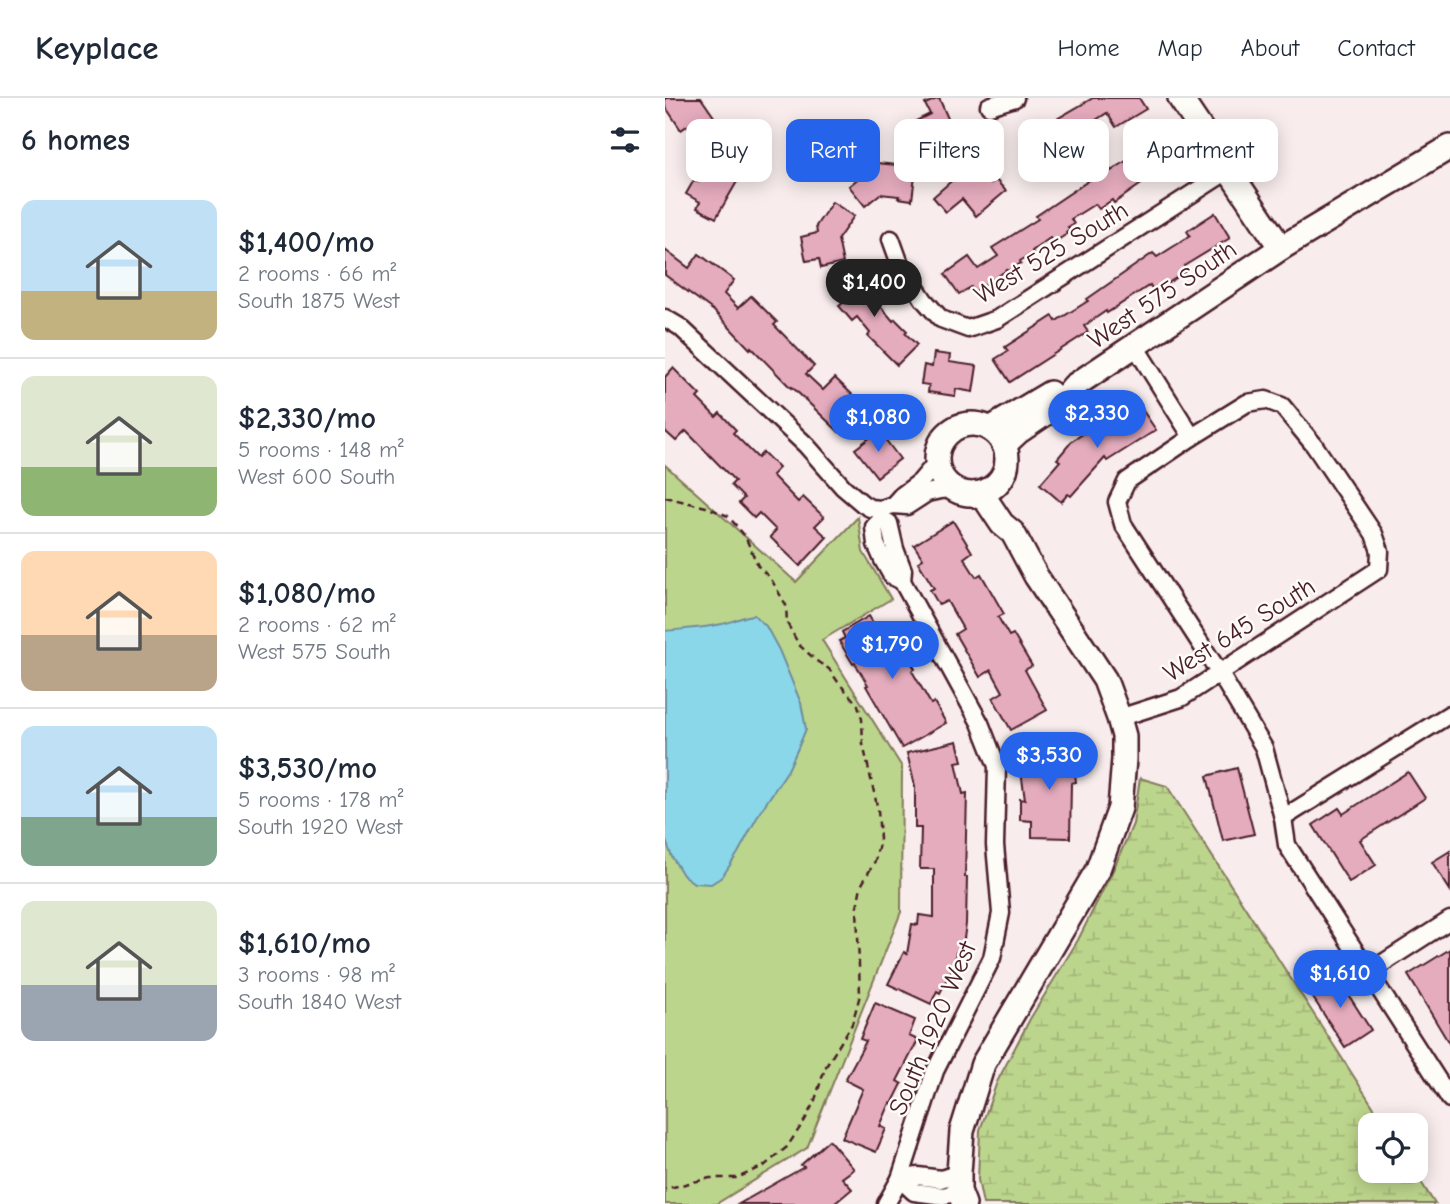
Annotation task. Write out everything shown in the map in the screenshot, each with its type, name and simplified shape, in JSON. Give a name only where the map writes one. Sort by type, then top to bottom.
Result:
[{"type":"street","points":[[989,106],[1015,98]]},
{"type":"street","points":[[1180,98],[1194,119]]},
{"type":"street","name":"West 575 South","points":[[997,437],[1018,432],[1058,405],[1074,386],[1282,248],[1450,146]]},
{"type":"street","name":"West 525 South","points":[[891,239],[900,264],[924,300],[941,319],[968,329],[997,319],[1210,182]]},
{"type":"street","points":[[1237,182],[1282,248]]},
{"type":"street","points":[[665,318],[680,327],[806,446],[852,496],[870,508],[885,511],[907,506],[940,489],[963,492],[992,488],[1006,469],[1007,457],[997,437],[978,424],[959,426],[942,440],[937,451],[938,471],[944,481],[963,492],[986,500],[1002,524],[1013,533],[1036,576],[1105,680],[1119,718],[1124,759],[1120,808],[1098,869],[983,1064],[962,1131],[953,1189],[913,1192],[900,1179]]},
{"type":"street","points":[[1135,346],[1192,437],[1127,481],[1117,502],[1123,524],[1219,672],[1264,748],[1283,818],[1287,845],[1369,972],[1444,1075],[1450,1099]]},
{"type":"street","name":"West 645 South","points":[[1119,718],[1181,698],[1379,569],[1380,551],[1374,534],[1314,445],[1282,406],[1266,400],[1247,403],[1192,437]]},
{"type":"street","points":[[885,511],[920,482],[936,463]]},
{"type":"street","points":[[1000,480],[1001,495],[1012,519],[1013,533]]},
{"type":"street","name":"South 1920 West","points":[[885,511],[874,527],[876,544],[892,576],[902,581],[980,723],[997,766],[995,845],[1001,913],[992,958],[935,1072],[900,1179],[886,1204]]},
{"type":"street","points":[[1283,818],[1450,714]]},
{"type":"street","points":[[1369,972],[1450,920]]},
{"type":"path","points":[[665,497],[706,507],[728,516],[745,536],[758,566],[771,579],[786,605],[787,623],[799,645],[829,669],[858,705],[862,719],[863,744],[878,810],[880,839],[875,862],[861,886],[857,907],[860,995],[852,1024],[825,1068],[806,1120],[787,1147],[764,1166],[737,1178],[710,1178],[665,1189]]},
{"type":"green space","points":[[665,465],[796,582],[858,517],[863,552],[891,599],[822,640],[902,767],[901,912],[807,1148],[716,1204],[665,1204]]},
{"type":"green space","points":[[1140,778],[1167,786],[1377,1113],[1358,1113],[1358,1183],[1422,1183],[1435,1204],[983,1204],[978,1180],[980,1130],[997,1082],[1030,1019],[1078,940],[1133,824]]},
{"type":"water","points":[[754,615],[766,626],[779,650],[801,703],[806,729],[788,770],[722,877],[711,884],[694,883],[683,875],[665,838],[665,631],[715,625]]},
{"type":"building","points":[[665,98],[701,98],[715,119],[686,119],[686,127],[681,130],[665,106]]},
{"type":"building","points":[[939,98],[948,119],[920,119],[930,114],[925,104]]},
{"type":"building","points":[[1093,98],[1139,98],[1146,109],[1129,119],[1123,119],[1123,123],[1116,127],[1107,113],[1098,119],[1057,119]]},
{"type":"building","points":[[880,163],[894,165],[894,182],[914,182],[912,200],[880,194],[865,206],[849,186],[854,182],[880,182]]},
{"type":"building","points":[[1123,163],[1123,182],[1144,182],[1114,203],[1112,200],[1099,209],[1095,204],[1071,219],[1074,224],[1068,227],[1070,229],[1067,234],[1053,243],[1050,238],[1020,261],[1021,263],[974,292],[971,287],[959,294],[945,274],[969,257],[978,269],[998,256],[992,248],[1038,219],[1036,216],[1087,182],[1109,182],[1109,167],[1111,171]]},
{"type":"building","points":[[693,182],[737,182],[716,218],[697,208],[700,202],[686,194]]},
{"type":"building","points":[[950,182],[998,182],[1006,191],[976,216],[962,199],[946,212],[933,197]]},
{"type":"building","points":[[832,202],[854,216],[838,239],[843,263],[821,268],[819,259],[806,261],[801,237],[817,233],[816,226]]},
{"type":"building","points":[[1215,213],[1230,238],[1184,266],[1187,271],[1154,292],[1150,285],[1107,313],[1106,311],[1084,326],[1088,332],[1010,382],[995,359],[1008,351],[1005,347],[1053,316],[1056,321],[1088,301],[1087,299],[1153,253],[1157,257],[1190,236],[1187,231]]},
{"type":"building","points":[[665,250],[689,268],[699,254],[734,280],[724,294],[738,308],[751,296],[777,322],[774,325],[814,366],[806,374],[823,390],[835,378],[864,406],[839,432],[751,347],[750,349],[714,311],[665,275]]},
{"type":"building","points":[[853,273],[917,345],[897,365],[868,336],[870,333],[857,317],[852,321],[839,306],[843,303],[832,290]]},
{"type":"building","points":[[934,353],[950,355],[949,362],[977,366],[973,392],[956,389],[955,396],[928,392],[929,385],[921,384],[924,365],[932,367]]},
{"type":"building","points":[[673,368],[700,395],[697,398],[716,417],[720,413],[736,430],[733,433],[758,458],[763,452],[779,468],[772,475],[798,502],[803,497],[824,517],[815,526],[827,537],[800,566],[770,537],[776,530],[759,513],[754,518],[739,503],[744,498],[731,485],[735,481],[686,431],[676,441],[665,431],[665,377]]},
{"type":"building","points":[[1137,402],[1156,430],[1107,461],[1105,458],[1071,496],[1068,494],[1061,502],[1040,484],[1060,461],[1057,459],[1072,441]]},
{"type":"building","points":[[879,431],[900,459],[877,477],[855,449]]},
{"type":"building","points":[[953,521],[972,552],[964,558],[976,577],[981,574],[1004,614],[998,617],[1009,636],[1013,634],[1032,666],[1025,670],[1047,710],[1011,730],[993,698],[1003,692],[991,670],[980,677],[955,634],[963,629],[947,601],[939,605],[930,590],[934,588],[918,562],[923,559],[914,545]]},
{"type":"building","points":[[869,616],[878,631],[890,624],[915,669],[912,671],[931,704],[934,702],[946,723],[902,748],[866,686],[868,685],[839,641],[845,638],[842,632]]},
{"type":"building","points":[[957,741],[962,761],[956,762],[963,794],[967,793],[966,924],[962,953],[956,952],[955,963],[940,993],[937,991],[931,1004],[888,984],[904,952],[907,954],[912,924],[918,925],[919,915],[934,917],[934,869],[920,869],[921,828],[915,828],[915,786],[907,753]]},
{"type":"building","points":[[1071,744],[1076,782],[1071,783],[1070,838],[1032,837],[1032,821],[1020,820],[1020,799],[1025,800],[1021,771],[1031,769],[1028,750]]},
{"type":"building","points":[[1237,768],[1254,834],[1223,841],[1207,776]]},
{"type":"building","points":[[1408,772],[1425,798],[1360,840],[1376,865],[1349,882],[1313,825],[1339,808],[1343,814]]},
{"type":"building","points":[[1450,851],[1450,890],[1432,862]]},
{"type":"building","points":[[1450,949],[1450,1045],[1408,975]]},
{"type":"building","points":[[1335,974],[1371,1030],[1345,1047],[1308,990]]},
{"type":"building","points":[[875,1003],[915,1020],[909,1036],[918,1040],[897,1081],[902,1084],[880,1126],[886,1129],[876,1152],[842,1138],[863,1089],[845,1080],[866,1041],[860,1039]]},
{"type":"building","points":[[829,1140],[854,1169],[842,1178],[852,1189],[834,1204],[739,1204],[804,1167],[801,1165]]}]
